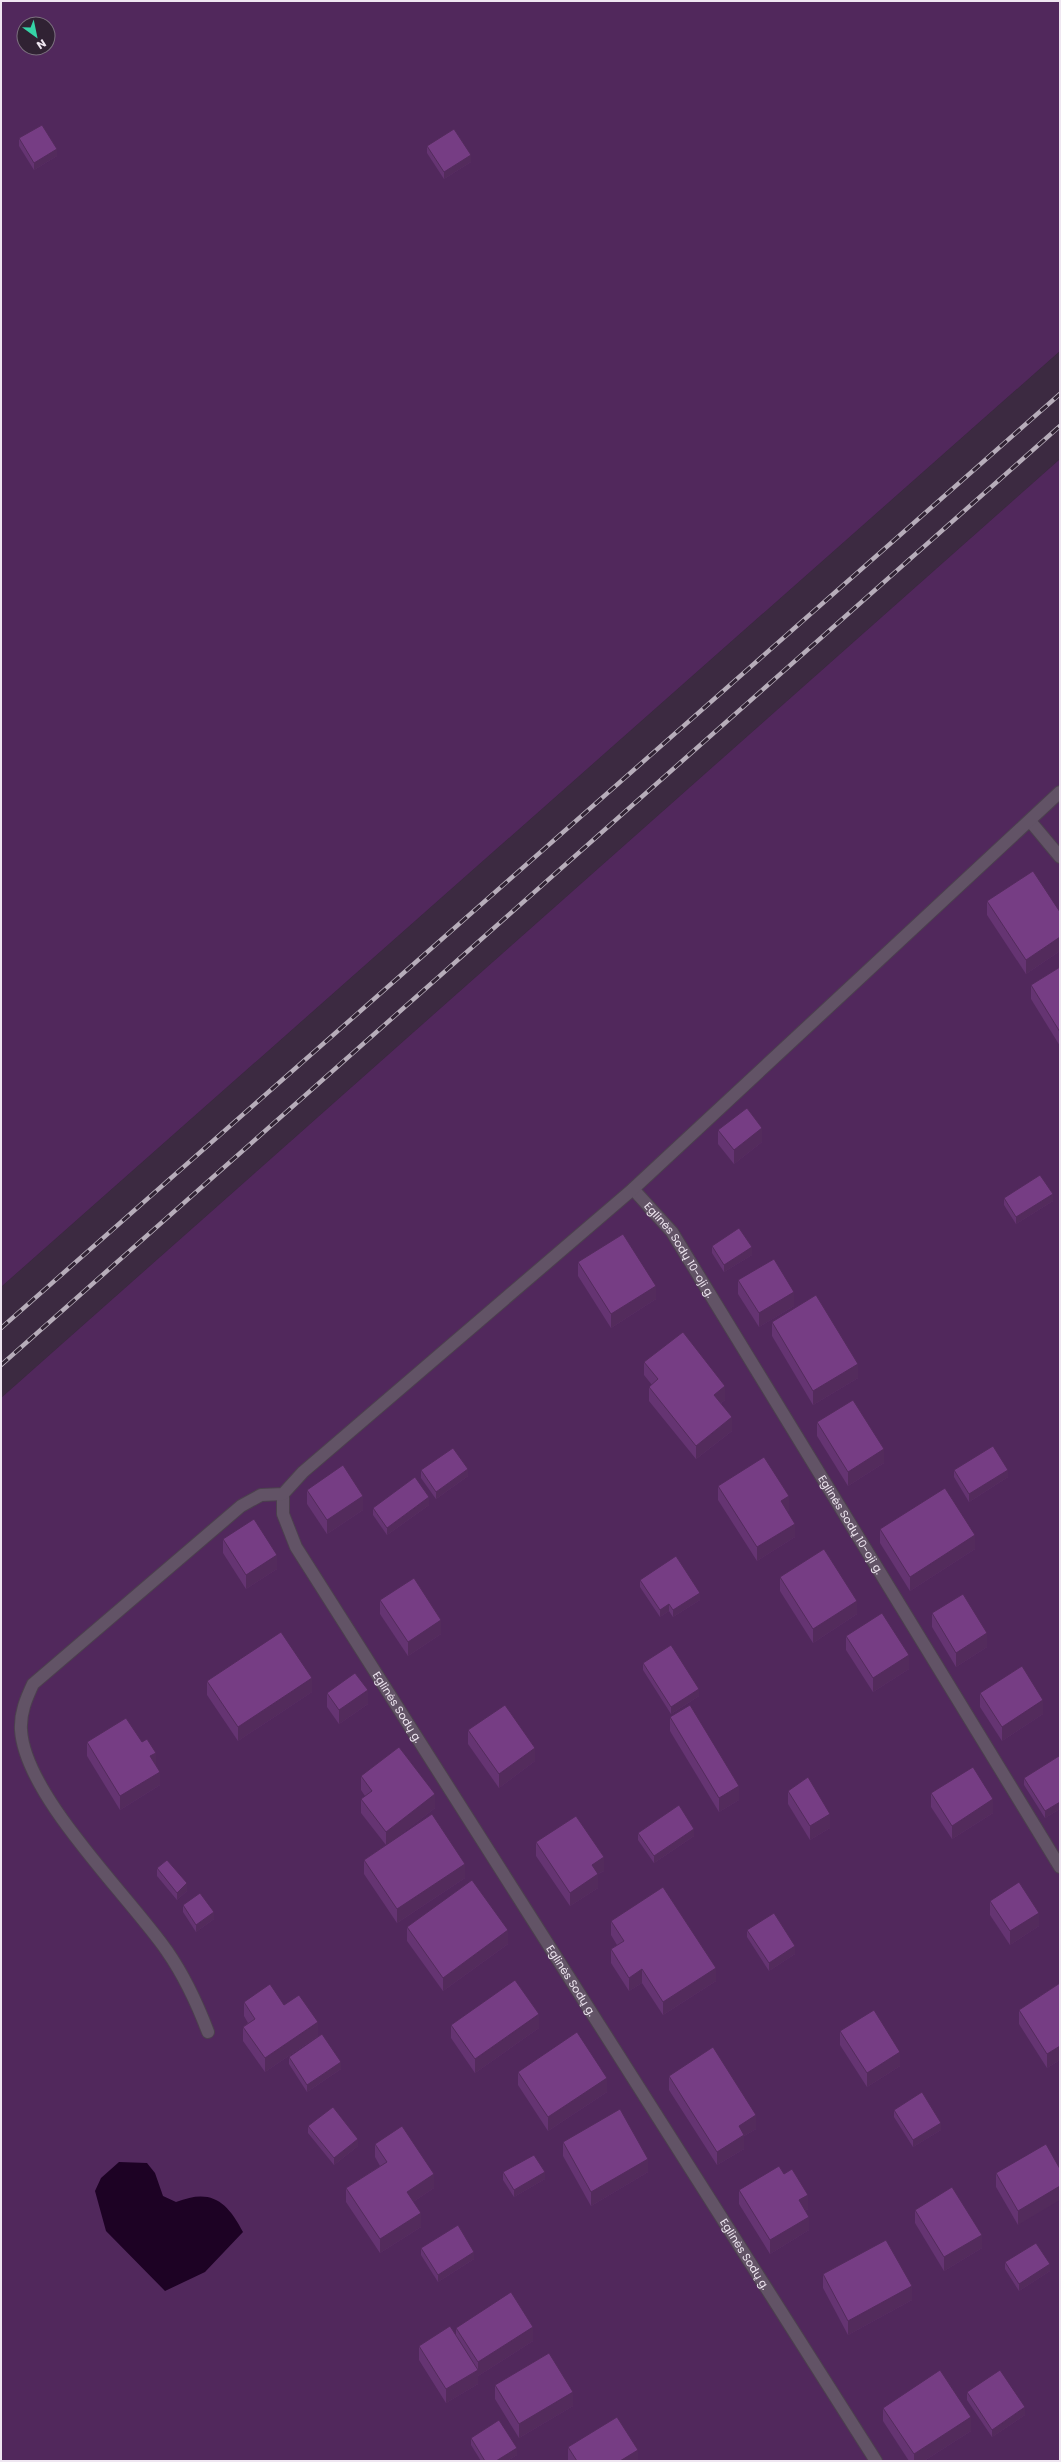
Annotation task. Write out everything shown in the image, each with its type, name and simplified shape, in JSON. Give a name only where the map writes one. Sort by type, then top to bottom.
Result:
[{"type":"street","points":[[208,2032],[190,1986],[167,1950],[49,1801],[25,1752],[21,1730],[23,1706],[33,1684],[241,1506],[260,1495],[283,1494],[302,1472],[633,1189],[1030,822],[1060,792]]},
{"type":"street","points":[[1030,822],[1060,857]]},
{"type":"street","name":"Eglinės Sodų 10-oji g.","points":[[633,1189],[672,1232],[1060,1867]]},
{"type":"street","name":"Eglinės Sodų g.","points":[[283,1494],[283,1514],[296,1547],[876,2461]]},
{"type":"shaded area","points":[[1,1],[1060,1],[1060,351],[1,1287]]},
{"type":"shaded area","points":[[1060,351],[1060,459],[1,1398],[1,1287]]},
{"type":"shaded area","points":[[1060,459],[1060,2461],[1,2461],[1,1398]]},
{"type":"shaded area","points":[[119,2162],[147,2163],[155,2173],[163,2196],[176,2202],[199,2196],[217,2200],[231,2212],[243,2232],[205,2272],[165,2291],[106,2231],[95,2191],[101,2178]]},
{"type":"building","points":[[42,125],[57,149],[34,163],[19,138]]},
{"type":"building","points":[[454,129],[471,155],[444,172],[427,146]]},
{"type":"building","points":[[1033,871],[1060,912],[1060,937],[1026,960],[987,901]]},
{"type":"building","points":[[1060,967],[1060,1032],[1031,985]]},
{"type":"building","points":[[747,1108],[762,1128],[734,1150],[718,1130]]},
{"type":"building","points":[[1040,1175],[1053,1194],[1016,1217],[1004,1198]]},
{"type":"building","points":[[739,1228],[752,1247],[724,1265],[712,1246]]},
{"type":"building","points":[[623,1234],[656,1286],[611,1314],[578,1262]]},
{"type":"building","points":[[774,1259],[794,1292],[759,1313],[738,1280]]},
{"type":"building","points":[[816,1295],[858,1364],[813,1391],[772,1322]]},
{"type":"building","points":[[683,1332],[725,1386],[714,1395],[732,1417],[696,1446],[649,1387],[658,1379],[644,1362]]},
{"type":"building","points":[[853,1400],[884,1449],[848,1472],[817,1422]]},
{"type":"building","points":[[993,1446],[1008,1470],[969,1494],[954,1470]]},
{"type":"building","points":[[453,1448],[468,1469],[436,1492],[421,1470]]},
{"type":"building","points":[[764,1457],[789,1496],[781,1501],[795,1524],[757,1547],[718,1486]]},
{"type":"building","points":[[343,1465],[363,1496],[327,1520],[307,1490]]},
{"type":"building","points":[[415,1477],[429,1497],[387,1528],[373,1508]]},
{"type":"building","points":[[945,1488],[975,1535],[910,1577],[880,1529]]},
{"type":"building","points":[[254,1519],[277,1555],[246,1575],[223,1539]]},
{"type":"building","points":[[824,1549],[857,1601],[813,1629],[780,1577]]},
{"type":"building","points":[[676,1556],[700,1593],[673,1610],[669,1604],[660,1610],[640,1580]]},
{"type":"building","points":[[414,1578],[441,1620],[408,1642],[380,1600]]},
{"type":"building","points":[[963,1594],[987,1633],[956,1653],[932,1613]]},
{"type":"building","points":[[882,1613],[909,1655],[873,1678],[846,1636]]},
{"type":"building","points":[[281,1632],[312,1678],[238,1727],[207,1681]]},
{"type":"building","points":[[671,1645],[699,1689],[671,1707],[643,1663]]},
{"type":"building","points":[[1022,1666],[1043,1700],[1002,1727],[980,1693]]},
{"type":"building","points":[[355,1673],[368,1690],[339,1710],[327,1693]]},
{"type":"building","points":[[505,1705],[535,1748],[499,1774],[468,1730]]},
{"type":"building","points":[[690,1705],[739,1786],[719,1798],[670,1717]]},
{"type":"building","points":[[126,1718],[142,1742],[147,1739],[156,1753],[150,1756],[160,1772],[120,1796],[87,1742]]},
{"type":"building","points":[[399,1747],[435,1794],[386,1832],[361,1799],[372,1791],[361,1776]]},
{"type":"building","points":[[1059,1756],[1060,1802],[1045,1811],[1024,1778]]},
{"type":"building","points":[[973,1767],[993,1799],[952,1826],[931,1793]]},
{"type":"building","points":[[808,1777],[830,1814],[810,1826],[788,1791]]},
{"type":"building","points":[[679,1805],[694,1829],[654,1856],[638,1833]]},
{"type":"building","points":[[432,1814],[465,1864],[397,1909],[364,1860]]},
{"type":"building","points":[[576,1816],[604,1857],[592,1865],[598,1874],[570,1893],[536,1842]]},
{"type":"building","points":[[167,1860],[187,1883],[177,1893],[157,1868]]},
{"type":"building","points":[[472,1880],[508,1930],[443,1978],[407,1927]]},
{"type":"building","points":[[1019,1882],[1039,1913],[1010,1931],[990,1901]]},
{"type":"building","points":[[663,1887],[716,1968],[663,2002],[642,1969],[629,1978],[611,1949],[624,1941],[611,1921]]},
{"type":"building","points":[[200,1893],[214,1912],[196,1925],[183,1905]]},
{"type":"building","points":[[774,1913],[795,1946],[769,1963],[747,1930]]},
{"type":"building","points":[[515,1980],[539,2014],[475,2059],[451,2025]]},
{"type":"building","points":[[1060,1983],[1060,2046],[1047,2054],[1019,2010]]},
{"type":"building","points":[[270,1984],[284,2005],[299,1995],[318,2022],[265,2058],[243,2027],[255,2019],[244,2002]]},
{"type":"building","points":[[874,2010],[900,2052],[867,2073],[840,2031]]},
{"type":"building","points":[[577,2032],[607,2078],[548,2117],[518,2072]]},
{"type":"building","points":[[322,2034],[341,2062],[307,2085],[289,2057]]},
{"type":"building","points":[[713,2047],[756,2115],[739,2126],[744,2135],[717,2152],[669,2076]]},
{"type":"building","points":[[922,2092],[941,2123],[913,2140],[894,2110]]},
{"type":"building","points":[[333,2107],[358,2139],[334,2158],[308,2126]]},
{"type":"building","points":[[620,2109],[648,2159],[591,2192],[563,2142]]},
{"type":"building","points":[[402,2126],[434,2174],[407,2192],[421,2213],[380,2239],[346,2188],[387,2162],[375,2144]]},
{"type":"building","points":[[1046,2144],[1060,2169],[1060,2186],[1018,2211],[996,2173]]},
{"type":"building","points":[[534,2155],[545,2172],[514,2190],[503,2172]]},
{"type":"building","points":[[779,2166],[784,2174],[792,2169],[808,2195],[799,2200],[809,2217],[770,2240],[739,2190]]},
{"type":"building","points":[[952,2187],[982,2235],[944,2257],[915,2210]]},
{"type":"building","points":[[458,2225],[474,2252],[438,2275],[421,2248]]},
{"type":"building","points":[[886,2240],[912,2286],[848,2321],[823,2274]]},
{"type":"building","points":[[1036,2243],[1050,2264],[1019,2284],[1005,2262]]},
{"type":"building","points":[[511,2292],[533,2327],[478,2362],[456,2328]]},
{"type":"building","points":[[450,2326],[478,2370],[446,2389],[419,2346]]},
{"type":"building","points":[[549,2353],[573,2392],[519,2424],[495,2385]]},
{"type":"building","points":[[940,2370],[971,2417],[914,2454],[883,2408]]},
{"type":"building","points":[[1000,2370],[1025,2407],[992,2430],[967,2392]]},
{"type":"building","points":[[617,2417],[638,2450],[620,2461],[577,2461],[568,2447]]},
{"type":"building","points":[[499,2420],[517,2448],[496,2461],[485,2461],[471,2438]]},
{"type":"railway","points":[[1,1328],[1060,394]]},
{"type":"railway","points":[[1,1365],[1060,426]]}]
